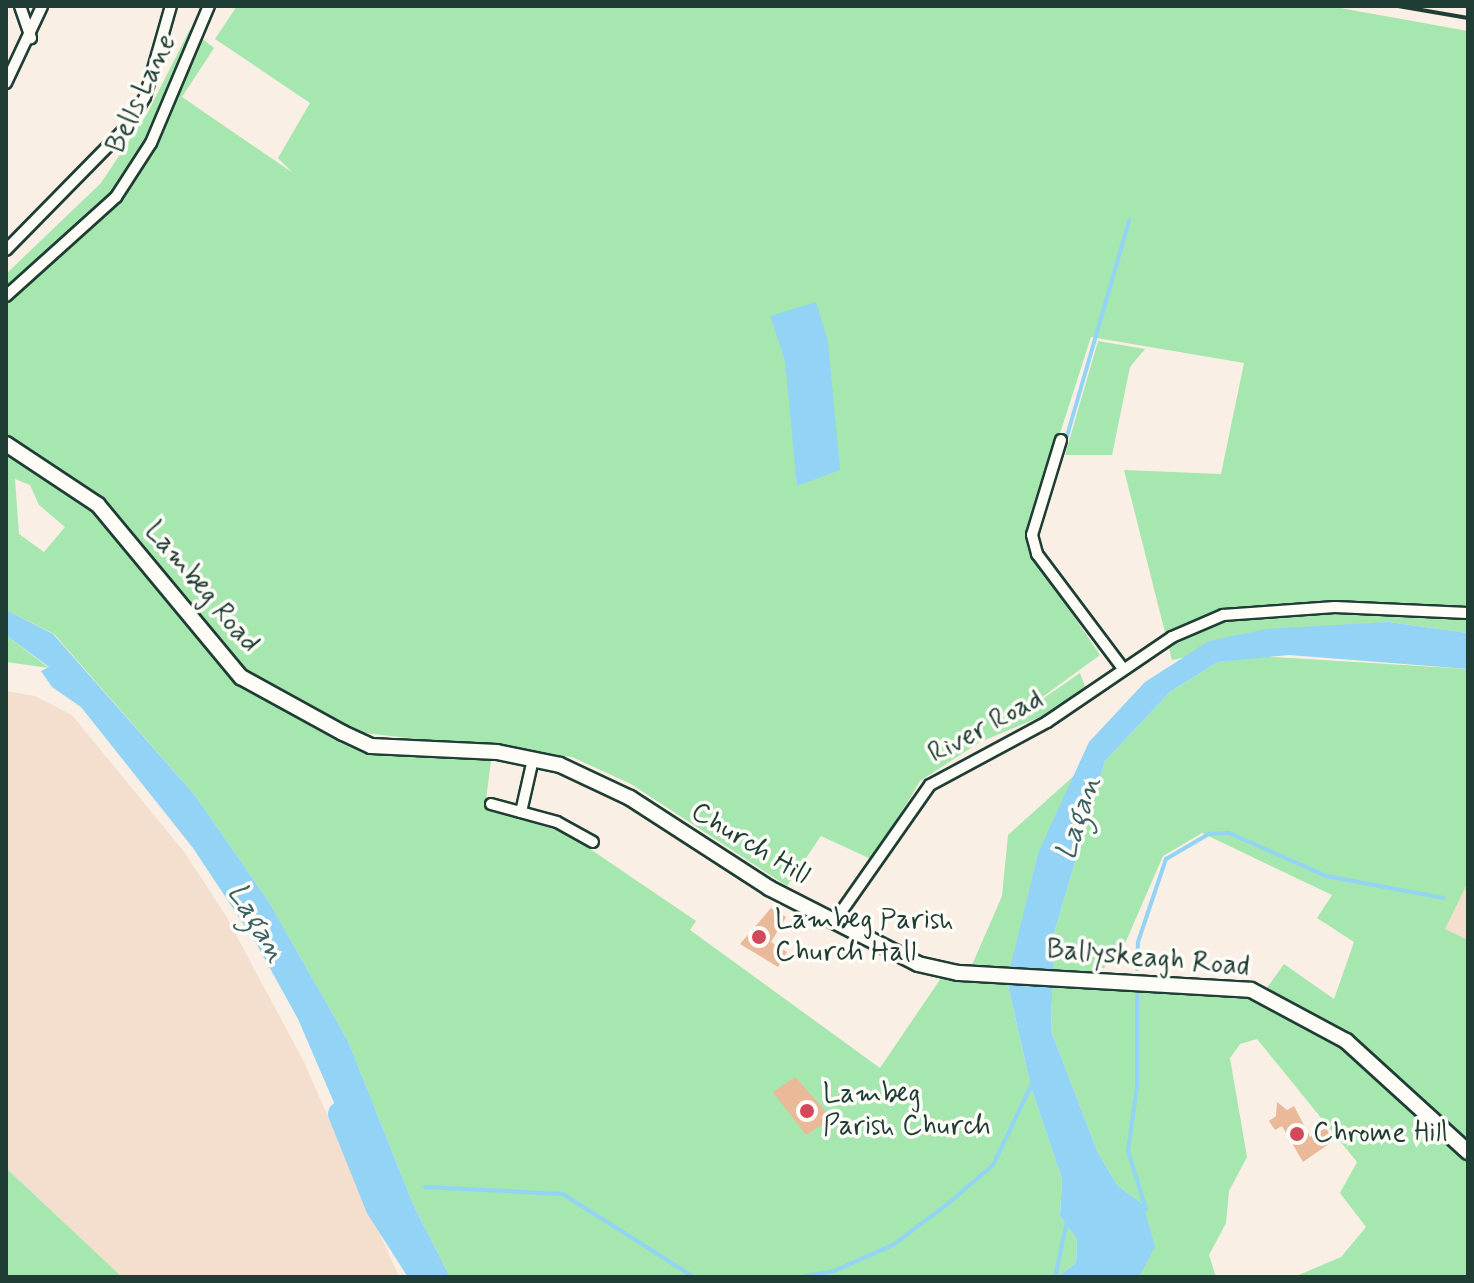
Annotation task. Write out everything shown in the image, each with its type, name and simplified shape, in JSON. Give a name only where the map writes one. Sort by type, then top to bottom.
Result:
[{"type":"main road","name":"Lambeg Road","points":[[6,444],[98,505],[241,677],[371,746],[533,759],[560,765]]},
{"type":"main road","name":"Church Hill","points":[[560,765],[630,798],[719,859],[901,957],[961,973]]},
{"type":"main road","name":"Ballyskeagh Road","points":[[961,973],[1122,979],[1251,990],[1346,1041],[1468,1152]]},
{"type":"street","points":[[20,6],[31,38]]},
{"type":"street","points":[[6,83],[31,38],[42,6]]},
{"type":"street","points":[[6,250],[127,127],[145,97],[171,6]]},
{"type":"street","name":"Bells Lane","points":[[6,296],[116,197],[151,143],[209,6]]},
{"type":"street","points":[[1061,440],[1032,535],[1034,545],[1121,666]]},
{"type":"street","name":"River Road","points":[[834,922],[930,785],[1059,715],[1121,666],[1223,615],[1335,607],[1468,613]]},
{"type":"street","points":[[521,812],[533,759]]},
{"type":"street","points":[[491,804],[521,812],[593,842]]},
{"type":"shaded area","points":[[6,691],[35,696],[72,715],[185,853],[226,916],[304,1062],[399,1277],[122,1277],[6,1168]]},
{"type":"shaded area","points":[[1468,882],[1468,940],[1444,929]]},
{"type":"green space","points":[[237,6],[1329,6],[1468,31],[1468,633],[1389,622],[1331,627],[1172,660],[1124,470],[1221,474],[1244,363],[1091,337],[1028,533],[1033,556],[1100,655],[993,733],[1080,673],[1086,689],[1064,707],[980,742],[920,781],[873,860],[821,836],[787,886],[631,784],[572,757],[347,731],[345,738],[367,752],[491,761],[485,807],[568,834],[696,921],[690,930],[880,1068],[941,978],[1007,981],[1031,1087],[1062,1179],[1060,1216],[1077,1239],[1076,1263],[1057,1277],[450,1277],[413,1204],[348,1041],[269,902],[194,794],[54,634],[6,610],[6,274],[101,183],[147,114],[190,29],[214,48],[182,97],[293,173],[278,158],[310,103],[215,39]],"holes":[[[15,479],[30,485],[39,505],[65,527],[44,552],[19,534]]]},
{"type":"green space","points":[[1098,341],[1145,349],[1130,367],[1112,455],[1065,455]]},
{"type":"green space","points":[[6,635],[49,668],[6,662]]},
{"type":"green space","points":[[1257,656],[1468,669],[1468,882],[1445,929],[1468,940],[1468,1142],[1349,1034],[1266,989],[1284,964],[1334,999],[1354,942],[1317,918],[1332,895],[1202,833],[1163,856],[1123,948],[1104,968],[1093,968],[1092,984],[1248,996],[1345,1047],[1468,1163],[1468,1277],[1294,1277],[1341,1257],[1366,1227],[1340,1193],[1357,1162],[1257,1039],[1240,1044],[1230,1058],[1247,1157],[1229,1191],[1226,1223],[1209,1255],[1216,1277],[1139,1277],[1143,1204],[1118,1186],[1098,1153],[1051,1031],[1054,933],[1105,761],[1171,691],[1218,662]]},
{"type":"green space","points":[[1076,774],[1038,853],[1011,967],[972,965],[1002,896],[1008,835]]},
{"type":"green space","points":[[6,1168],[122,1277],[6,1277]]},
{"type":"water","points":[[816,302],[828,341],[840,470],[797,486],[785,361],[770,316]]},
{"type":"water","points":[[6,610],[53,634],[194,794],[269,902],[348,1041],[413,1204],[450,1277],[409,1277],[298,1019],[256,943],[193,848],[81,707],[52,687],[41,671],[49,667],[6,635]]},
{"type":"water","points":[[1389,622],[1468,633],[1468,669],[1289,655],[1218,662],[1171,691],[1105,761],[1054,933],[1051,1031],[1098,1153],[1118,1186],[1143,1204],[1155,1247],[1139,1277],[1057,1277],[1076,1263],[1077,1239],[1060,1216],[1062,1179],[1031,1087],[1007,981],[1038,853],[1089,742],[1145,682],[1209,641],[1267,629]]},
{"type":"building","name":"Lambeg Parish Church Hall","points":[[771,908],[786,917],[771,942],[787,952],[778,967],[740,944]]},
{"type":"building","name":"Lambeg Parish Church","points":[[795,1077],[832,1118],[806,1135],[773,1092]]},
{"type":"building","name":"Chrome Hill","points":[[1277,1102],[1287,1110],[1294,1106],[1310,1137],[1326,1128],[1333,1141],[1303,1162],[1282,1126],[1275,1130],[1269,1121],[1276,1116]]},
{"type":"waterway","points":[[1067,436],[1129,221]]},
{"type":"waterway","points":[[1137,969],[1138,942],[1166,859],[1209,834],[1229,833],[1326,876],[1443,898]]},
{"type":"waterway","points":[[1137,995],[1137,1087],[1128,1151],[1146,1209]]},
{"type":"waterway","points":[[801,1277],[834,1271],[893,1245],[950,1202],[993,1165],[1033,1082]]},
{"type":"waterway","name":"Lagan","points":[[340,1114],[378,1208],[422,1277]]},
{"type":"waterway","points":[[425,1187],[563,1194],[694,1277]]},
{"type":"waterway","points":[[1055,1277],[1068,1217]]},
{"type":"railway","points":[[1398,6],[1468,18]]},
{"type":"place","name":"Lambeg Parish Church Hall","points":[[759,937]]},
{"type":"place","name":"Lambeg Parish Church","points":[[807,1111]]},
{"type":"place","name":"Chrome Hill","points":[[1297,1134]]}]
